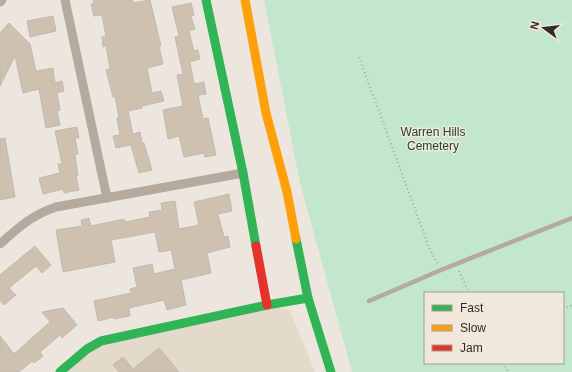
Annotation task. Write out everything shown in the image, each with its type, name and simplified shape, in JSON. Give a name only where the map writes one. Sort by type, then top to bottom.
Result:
[{"type":"street","points":[[65,0],[107,198]]},
{"type":"street","points":[[206,0],[243,173],[267,305]]},
{"type":"street","points":[[245,0],[266,113],[287,192],[308,298],[331,372]]},
{"type":"street","points":[[0,244],[23,223],[43,211],[56,207],[243,173]]},
{"type":"street","points":[[60,372],[87,349],[101,342],[267,305],[308,298]]},
{"type":"lane","points":[[369,301],[441,270],[572,218]]},
{"type":"path","points":[[359,57],[430,250],[441,270]]},
{"type":"path","points":[[456,264],[470,292]]},
{"type":"shaded area","points":[[264,305],[290,310],[315,372],[67,372],[94,346]]},
{"type":"green space","name":"Warren Hills Cemetery","points":[[264,0],[572,0],[572,372],[352,372],[300,183]]},
{"type":"building","points":[[93,0],[132,0],[133,3],[150,0],[161,46],[159,46],[163,64],[147,68],[152,93],[161,91],[164,101],[128,111],[133,134],[140,132],[142,143],[144,143],[152,170],[139,173],[131,145],[116,148],[113,136],[120,135],[117,118],[119,117],[115,97],[113,97],[106,70],[110,69],[106,46],[103,47],[102,37],[106,37],[102,15],[94,16],[91,4],[94,4]]},
{"type":"building","points":[[191,3],[194,15],[191,16],[195,29],[189,31],[194,51],[198,50],[200,59],[190,62],[194,84],[204,82],[206,94],[198,95],[203,119],[208,118],[216,155],[205,157],[204,153],[184,157],[179,136],[168,139],[163,110],[183,106],[177,75],[183,74],[175,37],[179,36],[172,7]]},
{"type":"building","points":[[53,16],[56,31],[30,37],[27,21]]},
{"type":"building","points":[[9,23],[30,44],[36,71],[53,68],[55,83],[62,81],[64,91],[57,93],[60,110],[57,111],[60,125],[46,128],[39,89],[23,93],[15,56],[0,86],[0,33]]},
{"type":"building","points":[[77,127],[79,138],[75,138],[78,154],[75,155],[78,176],[76,176],[79,190],[64,193],[63,189],[43,194],[39,178],[60,173],[58,164],[62,164],[55,131]]},
{"type":"building","points":[[5,138],[15,197],[0,200],[0,139]]},
{"type":"building","points":[[229,194],[232,211],[218,214],[224,237],[228,236],[230,247],[207,253],[211,273],[181,280],[186,305],[167,310],[164,300],[129,308],[130,316],[114,319],[114,317],[98,321],[94,301],[131,293],[130,289],[137,287],[133,268],[152,264],[154,274],[175,269],[171,250],[159,252],[155,232],[111,240],[115,262],[63,272],[56,230],[82,226],[81,220],[89,218],[91,226],[124,219],[125,222],[150,217],[149,212],[162,210],[161,203],[175,201],[179,229],[199,225],[194,202]]},
{"type":"building","points":[[35,246],[51,265],[42,273],[36,266],[9,288],[16,295],[4,305],[0,300],[0,275]]},
{"type":"building","points":[[63,308],[77,325],[62,338],[60,335],[40,352],[43,356],[34,363],[32,361],[19,372],[0,372],[0,336],[14,354],[50,322],[42,312]]},
{"type":"building","points":[[159,348],[179,372],[119,372],[113,365],[123,357],[133,369]]},
{"type":"traffic: fast","points":[[206,0],[243,173],[256,246]]},
{"type":"traffic: fast","points":[[296,239],[308,298],[331,372]]},
{"type":"traffic: fast","points":[[60,372],[87,349],[101,341],[267,305],[308,298]]},
{"type":"traffic: slow","points":[[245,0],[266,113],[287,192],[296,239]]},
{"type":"traffic: jam","points":[[256,246],[267,305]]}]
